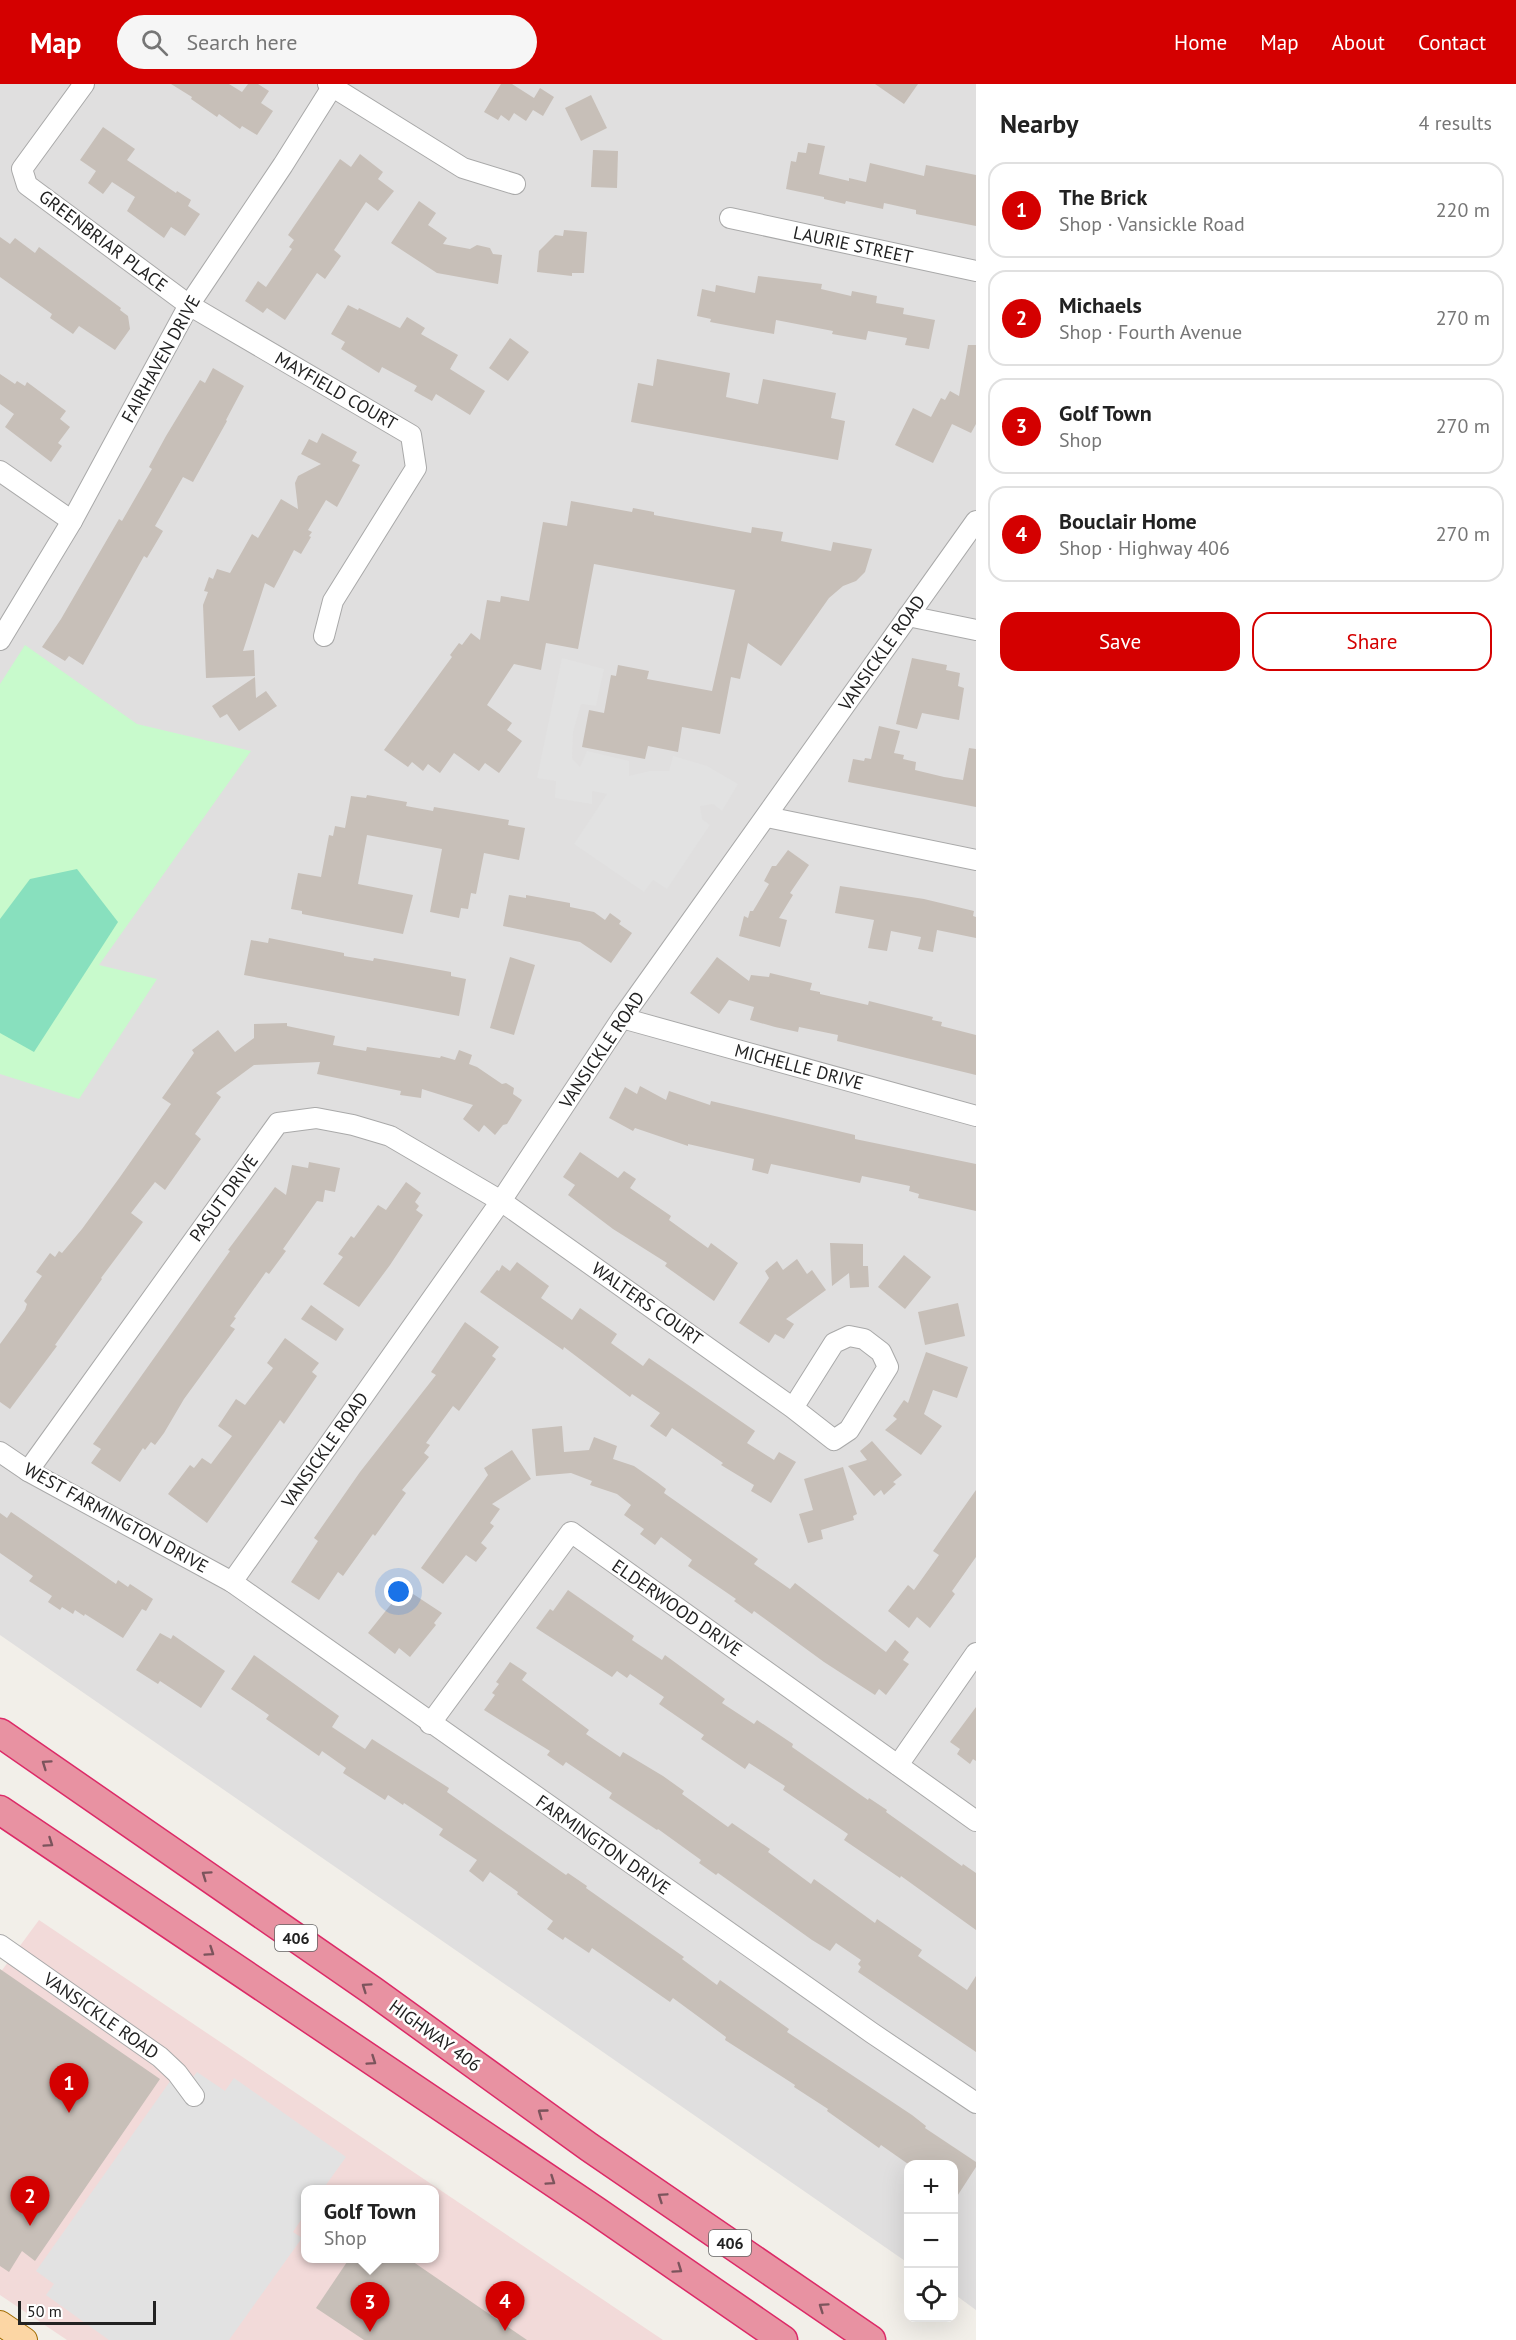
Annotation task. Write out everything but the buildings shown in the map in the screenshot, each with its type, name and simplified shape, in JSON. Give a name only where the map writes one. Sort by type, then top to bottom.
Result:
[{"type":"highway","name":"HIGHWAY 406","points":[[0,1733],[363,1984],[589,2147],[871,2340]]},
{"type":"highway","points":[[0,1810],[596,2211],[783,2340]]},
{"type":"main road","points":[[0,2323],[25,2340]]},
{"type":"street","name":"GREENBRIAR PLACE","points":[[84,84],[22,169],[27,185],[189,305]]},
{"type":"street","name":"FAIRHAVEN DRIVE","points":[[0,640],[72,521],[189,305],[283,165],[332,85]]},
{"type":"street","points":[[332,85],[463,168],[515,184]]},
{"type":"street","name":"LAURIE STREET","points":[[730,218],[976,271]]},
{"type":"street","name":"MAYFIELD COURT","points":[[189,305],[411,435],[416,468],[333,601],[324,636]]},
{"type":"street","points":[[0,471],[72,521]]},
{"type":"street","name":"VANSICKLE ROAD","points":[[232,1582],[501,1201],[622,1018],[767,818],[976,521]]},
{"type":"street","points":[[908,616],[976,630]]},
{"type":"street","points":[[767,818],[976,860]]},
{"type":"street","name":"MICHELLE DRIVE","points":[[622,1018],[976,1116]]},
{"type":"street","name":"PASUT DRIVE","points":[[28,1471],[278,1122],[316,1118],[353,1125],[390,1136],[501,1201]]},
{"type":"street","name":"WALTERS COURT","points":[[501,1201],[793,1408],[834,1440],[849,1430],[888,1367],[880,1352],[864,1340],[849,1336],[834,1343],[793,1408]]},
{"type":"street","name":"WEST FARMINGTON DRIVE","points":[[0,1452],[28,1471],[232,1582]]},
{"type":"street","name":"ELDERWOOD DRIVE","points":[[430,1724],[571,1532],[976,1821]]},
{"type":"street","name":"FARMINGTON DRIVE","points":[[232,1582],[430,1724],[976,2103]]},
{"type":"street","points":[[898,1765],[976,1653]]},
{"type":"street","name":"VANSICKLE ROAD","points":[[0,1945],[160,2057],[177,2073],[194,2096]]},
{"type":"shaded area","points":[[0,84],[976,84],[976,2310],[958,2297],[958,2160],[904,2160],[904,2260],[0,1635]]},
{"type":"shaded area","points":[[562,658],[604,669],[596,706],[581,704],[573,732],[572,758],[580,767],[587,751],[629,761],[629,776],[650,771],[669,771],[673,756],[707,766],[738,784],[722,811],[713,804],[700,806],[702,819],[710,825],[667,889],[653,880],[644,892],[574,844],[607,794],[592,791],[592,804],[555,798],[556,781],[537,778]]},
{"type":"shaded area","points":[[39,1920],[433,2185],[301,2185],[301,2263],[439,2263],[439,2189],[663,2340],[67,2340],[0,2295],[0,1973]]},
{"type":"shaded area","points":[[197,2072],[225,2091],[234,2078],[346,2157],[326,2185],[301,2185],[301,2220],[293,2232],[301,2239],[229,2340],[109,2340],[46,2295],[54,2284],[36,2271],[171,2080],[184,2089]]},
{"type":"green space","points":[[25,645],[137,724],[251,751],[99,965],[157,979],[79,1099],[0,1074],[0,684]]},
{"type":"green space","points":[[77,869],[118,922],[34,1052],[0,1033],[0,919],[30,879]]},
{"type":"place","name":"The Brick","points":[[69,2113]]},
{"type":"place","name":"Michaels","points":[[30,2226]]},
{"type":"place","name":"Bouclair Home","points":[[505,2331]]},
{"type":"place","name":"Golf Town","points":[[370,2332]]}]
